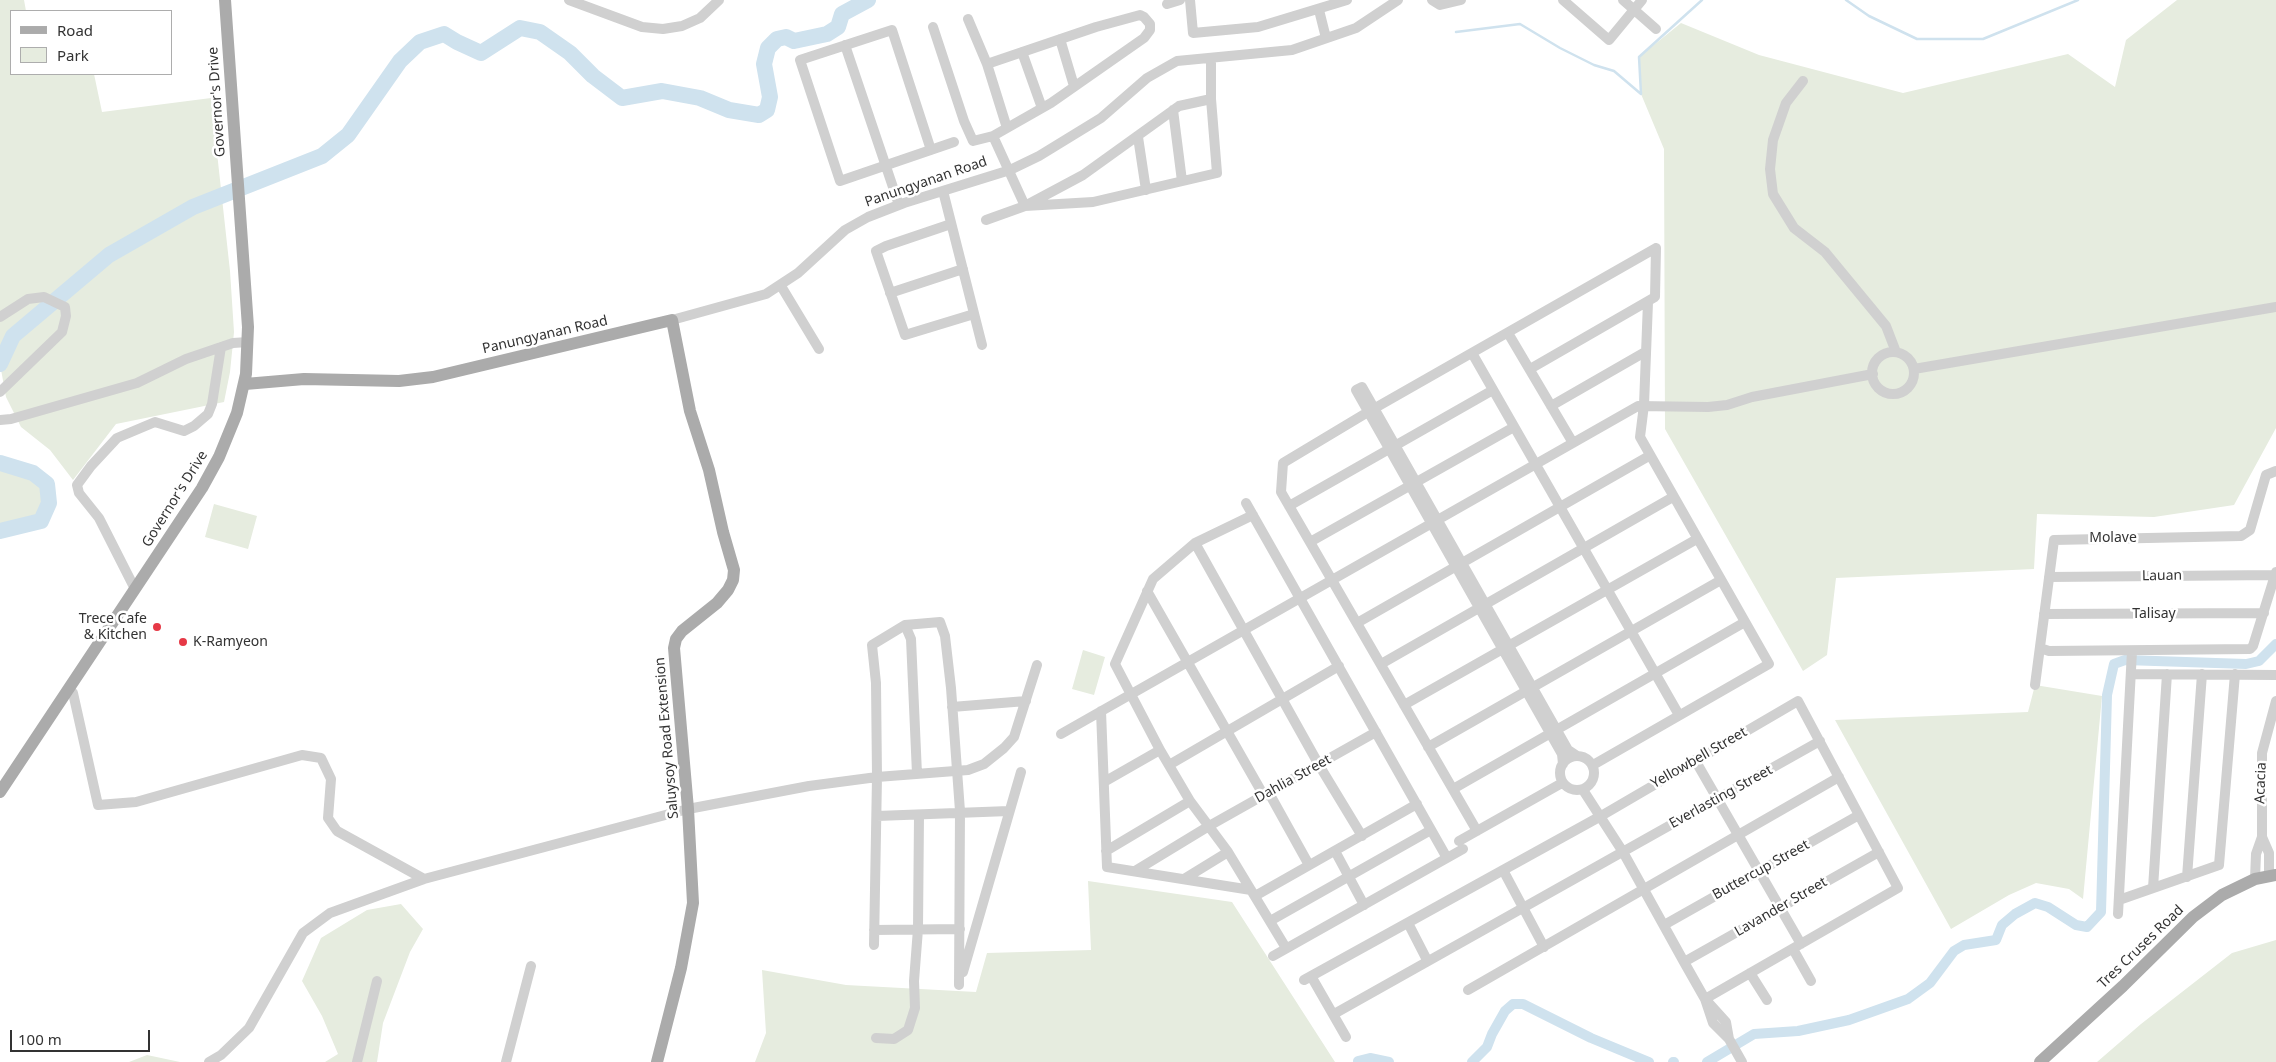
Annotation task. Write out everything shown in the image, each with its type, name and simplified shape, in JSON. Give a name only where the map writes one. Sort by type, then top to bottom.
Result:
[{"type":"main road","name":"Governor's Drive","points":[[0,792],[211,474],[233,426],[244,384],[248,342],[225,0]]},
{"type":"main road","name":"Panungyanan Road","points":[[244,384],[316,378],[399,381],[433,377],[672,320]]},
{"type":"main road","name":"Saluysoy Road Extension","points":[[658,1062],[681,968],[693,903],[688,809],[674,648],[676,639],[682,631],[717,603],[728,590],[733,580],[734,570],[709,470],[690,411],[672,320]]},
{"type":"main road","name":"Tres Cruses Road","points":[[2040,1062],[2123,986],[2193,917],[2222,895],[2255,879],[2272,875]]},
{"type":"street","points":[[568,0],[642,27],[664,29],[682,26],[700,18],[719,0]]},
{"type":"street","points":[[1167,4],[1180,0]]},
{"type":"street","points":[[1190,0],[1193,33],[1258,27],[1347,0]]},
{"type":"street","name":"Panungyanan Road","points":[[672,320],[766,294],[781,286],[845,230],[868,217],[899,205],[1010,170],[1039,156],[1101,118],[1147,78],[1177,62],[1292,50],[1356,28],[1398,0]]},
{"type":"street","points":[[1432,0],[1440,5],[1461,0]]},
{"type":"street","points":[[1563,0],[1609,40],[1642,0]]},
{"type":"street","points":[[1623,0],[1656,29]]},
{"type":"street","points":[[1319,10],[1326,38]]},
{"type":"street","points":[[933,27],[964,121],[973,141],[993,136],[1042,108],[1144,38],[1150,30],[1150,24],[1144,17],[1140,16],[987,64]]},
{"type":"street","points":[[968,19],[987,64],[1007,128]]},
{"type":"street","points":[[931,150],[892,30],[800,60],[840,181],[886,165],[931,150],[954,142]]},
{"type":"street","points":[[1060,40],[1074,86]]},
{"type":"street","points":[[845,45],[899,205]]},
{"type":"street","points":[[1022,52],[1042,108]]},
{"type":"street","points":[[1025,206],[1093,202],[1217,173],[1211,99],[1211,58]]},
{"type":"street","points":[[1803,80],[1786,103],[1773,140],[1770,169],[1773,194],[1794,228],[1825,252],[1886,326],[1896,352]]},
{"type":"street","points":[[986,220],[1025,206],[1083,175],[1179,106],[1211,99]]},
{"type":"street","points":[[1173,110],[1182,181]]},
{"type":"street","points":[[993,136],[1025,206]]},
{"type":"street","points":[[1138,137],[1146,190]]},
{"type":"street","points":[[943,191],[982,345]]},
{"type":"street","points":[[951,224],[876,251],[905,335],[974,314]]},
{"type":"street","points":[[1477,831],[1281,492],[1283,463],[1371,410],[1656,248],[1655,297],[1530,369]]},
{"type":"street","points":[[890,293],[963,270]]},
{"type":"street","points":[[781,286],[819,349]]},
{"type":"street","points":[[0,317],[28,299],[44,297],[65,307],[66,316],[62,332],[0,392]]},
{"type":"street","points":[[1592,765],[1769,664],[1649,456],[1640,437],[1644,405],[1648,302]]},
{"type":"street","points":[[1914,369],[2276,307]]},
{"type":"street","points":[[1508,332],[1573,443]]},
{"type":"street","points":[[0,420],[11,419],[137,383],[186,359],[233,343],[248,342]]},
{"type":"street","points":[[135,589],[99,518],[79,493],[77,485],[91,466],[117,438],[154,422],[184,430],[194,426],[208,414],[212,404],[221,347]]},
{"type":"street","points":[[1551,406],[1645,352]]},
{"type":"street","points":[[1896,352],[1906,356],[1914,369],[1910,385],[1896,393],[1880,389],[1873,374],[1874,364],[1881,356],[1896,352]]},
{"type":"street","points":[[1472,353],[1679,716]]},
{"type":"street","points":[[1061,734],[1638,406],[1708,407],[1727,404],[1752,396],[1873,374]]},
{"type":"street","points":[[1289,506],[1493,390]]},
{"type":"street","points":[[1371,410],[1554,731],[1568,750],[1576,756],[1586,758],[1592,765],[1595,773],[1587,787],[1574,790],[1562,783],[1560,773],[1563,764],[1562,754],[1554,731]]},
{"type":"street","points":[[1310,542],[1514,426]]},
{"type":"street","points":[[1356,623],[1649,456]]},
{"type":"street","name":"Molave","points":[[2035,685],[2052,544],[2058,538],[2236,537],[2246,534],[2250,530],[2263,480],[2270,472],[2276,472]]},
{"type":"street","points":[[1381,664],[1673,498]]},
{"type":"street","points":[[1246,503],[1447,858]]},
{"type":"street","points":[[1253,515],[1195,544],[1153,579],[1115,664],[1160,750],[1190,801],[1228,852],[1286,948]]},
{"type":"street","points":[[1404,705],[1697,539]]},
{"type":"street","points":[[1195,544],[1319,765],[1362,836]]},
{"type":"street","points":[[2040,648],[2048,651],[2132,654],[2250,650],[2253,646],[2276,574]]},
{"type":"street","name":"Lauan","points":[[2049,577],[2276,574]]},
{"type":"street","points":[[1428,747],[1721,580]]},
{"type":"street","points":[[1147,591],[1227,730],[1309,866]]},
{"type":"street","name":"Talisay","points":[[2044,614],[2264,613]]},
{"type":"street","points":[[874,944],[877,777],[876,683],[872,645],[905,625],[940,622],[945,636],[960,811],[959,985],[1021,772]]},
{"type":"street","points":[[1453,789],[1745,622]]},
{"type":"street","points":[[905,625],[911,639],[917,774]]},
{"type":"street","points":[[2118,914],[2132,654]]},
{"type":"street","points":[[209,1062],[221,1055],[249,1028],[303,933],[330,913],[424,879],[688,809],[809,786],[877,777],[968,770],[984,764],[1014,737],[1037,665]]},
{"type":"street","points":[[1169,765],[1339,666]]},
{"type":"street","points":[[2131,672],[2276,675]]},
{"type":"street","points":[[2154,888],[2168,674]]},
{"type":"street","points":[[2187,876],[2202,674]]},
{"type":"street","points":[[2119,900],[2219,865],[2235,674]]},
{"type":"street","points":[[68,689],[73,693],[98,805],[136,802],[302,754],[321,758],[331,780],[328,818],[337,831],[424,879]]},
{"type":"street","points":[[952,707],[1026,701]]},
{"type":"street","name":"Yellowbell Street","points":[[1334,1014],[1307,978],[1601,816],[1798,701],[1820,741]]},
{"type":"street","name":"Acacia","points":[[2255,879],[2262,837],[2262,753],[2276,701]]},
{"type":"street","points":[[1101,711],[1107,867],[1184,879],[1253,893],[1309,866],[1417,804]]},
{"type":"street","name":"Dahlia Street","points":[[1135,871],[1209,826],[1376,732]]},
{"type":"street","points":[[1705,999],[1898,888],[1820,741]]},
{"type":"street","name":"Everlasting Street","points":[[1334,1014],[1820,741]]},
{"type":"street","points":[[1104,782],[1160,750]]},
{"type":"street","points":[[1563,764],[1569,758],[1576,756]]},
{"type":"street","points":[[1695,760],[1780,908],[1811,981]]},
{"type":"street","points":[[1468,990],[1839,777]]},
{"type":"street","points":[[1273,956],[1447,858],[1477,831],[1562,783]]},
{"type":"street","points":[[1587,787],[1601,816],[1705,999],[1714,1023],[1729,1039],[1742,1061]]},
{"type":"street","points":[[1106,851],[1190,801]]},
{"type":"street","points":[[877,816],[919,815],[960,811],[1009,811]]},
{"type":"street","points":[[876,1038],[894,1039],[908,1030],[914,1008],[918,929],[919,815]]},
{"type":"street","name":"Buttercup Street","points":[[1664,925],[1859,815]]},
{"type":"street","points":[[1270,921],[1431,830]]},
{"type":"street","name":"Acacia","points":[[2262,837],[2269,853],[2272,875]]},
{"type":"street","points":[[1335,851],[1364,905]]},
{"type":"street","points":[[1184,879],[1228,852]]},
{"type":"street","name":"Lavander Street","points":[[1684,962],[1878,852]]},
{"type":"street","points":[[2256,864],[2269,862]]},
{"type":"street","points":[[1503,870],[1544,947]]},
{"type":"street","points":[[1408,922],[1428,960]]},
{"type":"street","points":[[874,930],[960,929]]},
{"type":"street","points":[[506,1062],[531,966]]},
{"type":"street","points":[[1750,973],[1767,1000]]},
{"type":"street","points":[[356,1062],[377,981]]},
{"type":"street","points":[[1334,1014],[1346,1037]]},
{"type":"green space","points":[[0,0],[24,0],[26,10],[10,10],[10,75],[94,75],[102,112],[211,98],[230,271],[234,332],[230,372],[224,402],[116,424],[73,480],[50,450],[21,427],[6,397],[0,364]]},
{"type":"green space","points":[[2177,0],[2276,0],[2276,428],[2234,505],[2154,517],[2037,514],[2034,569],[1836,578],[1827,655],[1803,671],[1665,429],[1664,149],[1641,94],[1639,57],[1681,23],[1759,55],[1903,93],[2068,54],[2115,87],[2126,40]]},
{"type":"green space","points":[[0,463],[33,473],[47,484],[49,503],[41,521],[0,531]]},
{"type":"green space","points":[[214,504],[257,516],[248,549],[205,537]]},
{"type":"green space","points":[[1083,650],[1105,657],[1094,695],[1072,689]]},
{"type":"green space","points":[[2035,685],[2102,696],[2083,899],[2069,889],[2036,883],[2009,895],[1951,929],[1835,720],[2028,712]]},
{"type":"green space","points":[[1088,881],[1232,902],[1335,1062],[755,1062],[766,1033],[762,970],[846,985],[976,992],[987,953],[1091,950]]},
{"type":"green space","points":[[401,904],[423,929],[410,952],[383,1023],[377,1062],[325,1062],[338,1054],[322,1016],[302,981],[321,938],[367,910]]},
{"type":"green space","points":[[2276,940],[2276,1062],[2097,1062],[2141,1024],[2232,953]]},
{"type":"green space","points":[[147,1055],[180,1062],[129,1062]]},
{"type":"waterway","points":[[0,364],[13,336],[109,255],[193,207],[322,156],[348,135],[400,61],[420,42],[444,34],[481,53],[520,28],[540,32],[570,53],[593,76],[622,98],[662,91],[700,98],[729,110],[759,115],[767,110],[770,97],[764,64],[768,48],[777,39],[786,37],[794,41],[827,34],[838,27],[842,14],[868,0]]},
{"type":"waterway","points":[[1641,94],[1639,57],[1702,0]]},
{"type":"waterway","points":[[1846,0],[1869,16],[1917,39],[1983,39],[2078,0]]},
{"type":"waterway","points":[[1456,32],[1520,24],[1560,48],[1594,65],[1614,71],[1641,94]]},
{"type":"waterway","points":[[0,349],[13,336]]},
{"type":"waterway","points":[[0,463],[33,473],[47,484],[49,503],[41,521],[0,531]]},
{"type":"waterway","points":[[1707,1062],[1754,1034],[1798,1031],[1849,1020],[1908,999],[1930,983],[1954,951],[1964,945],[1996,940],[2002,925],[2015,914],[2035,903],[2048,907],[2076,925],[2087,927],[2101,912],[2107,695],[2114,664],[2125,660],[2246,664],[2259,661],[2276,644]]},
{"type":"waterway","points":[[1472,1062],[1487,1047],[1505,1011],[1513,1004],[1523,1004],[1591,1038],[1649,1062]]},
{"type":"waterway","points":[[1358,1061],[1370,1058],[1389,1062]]},
{"type":"place","name":"Trece Cafe & Kitchen","points":[[157,627]]},
{"type":"place","name":"K-Ramyeon","points":[[183,642]]}]
